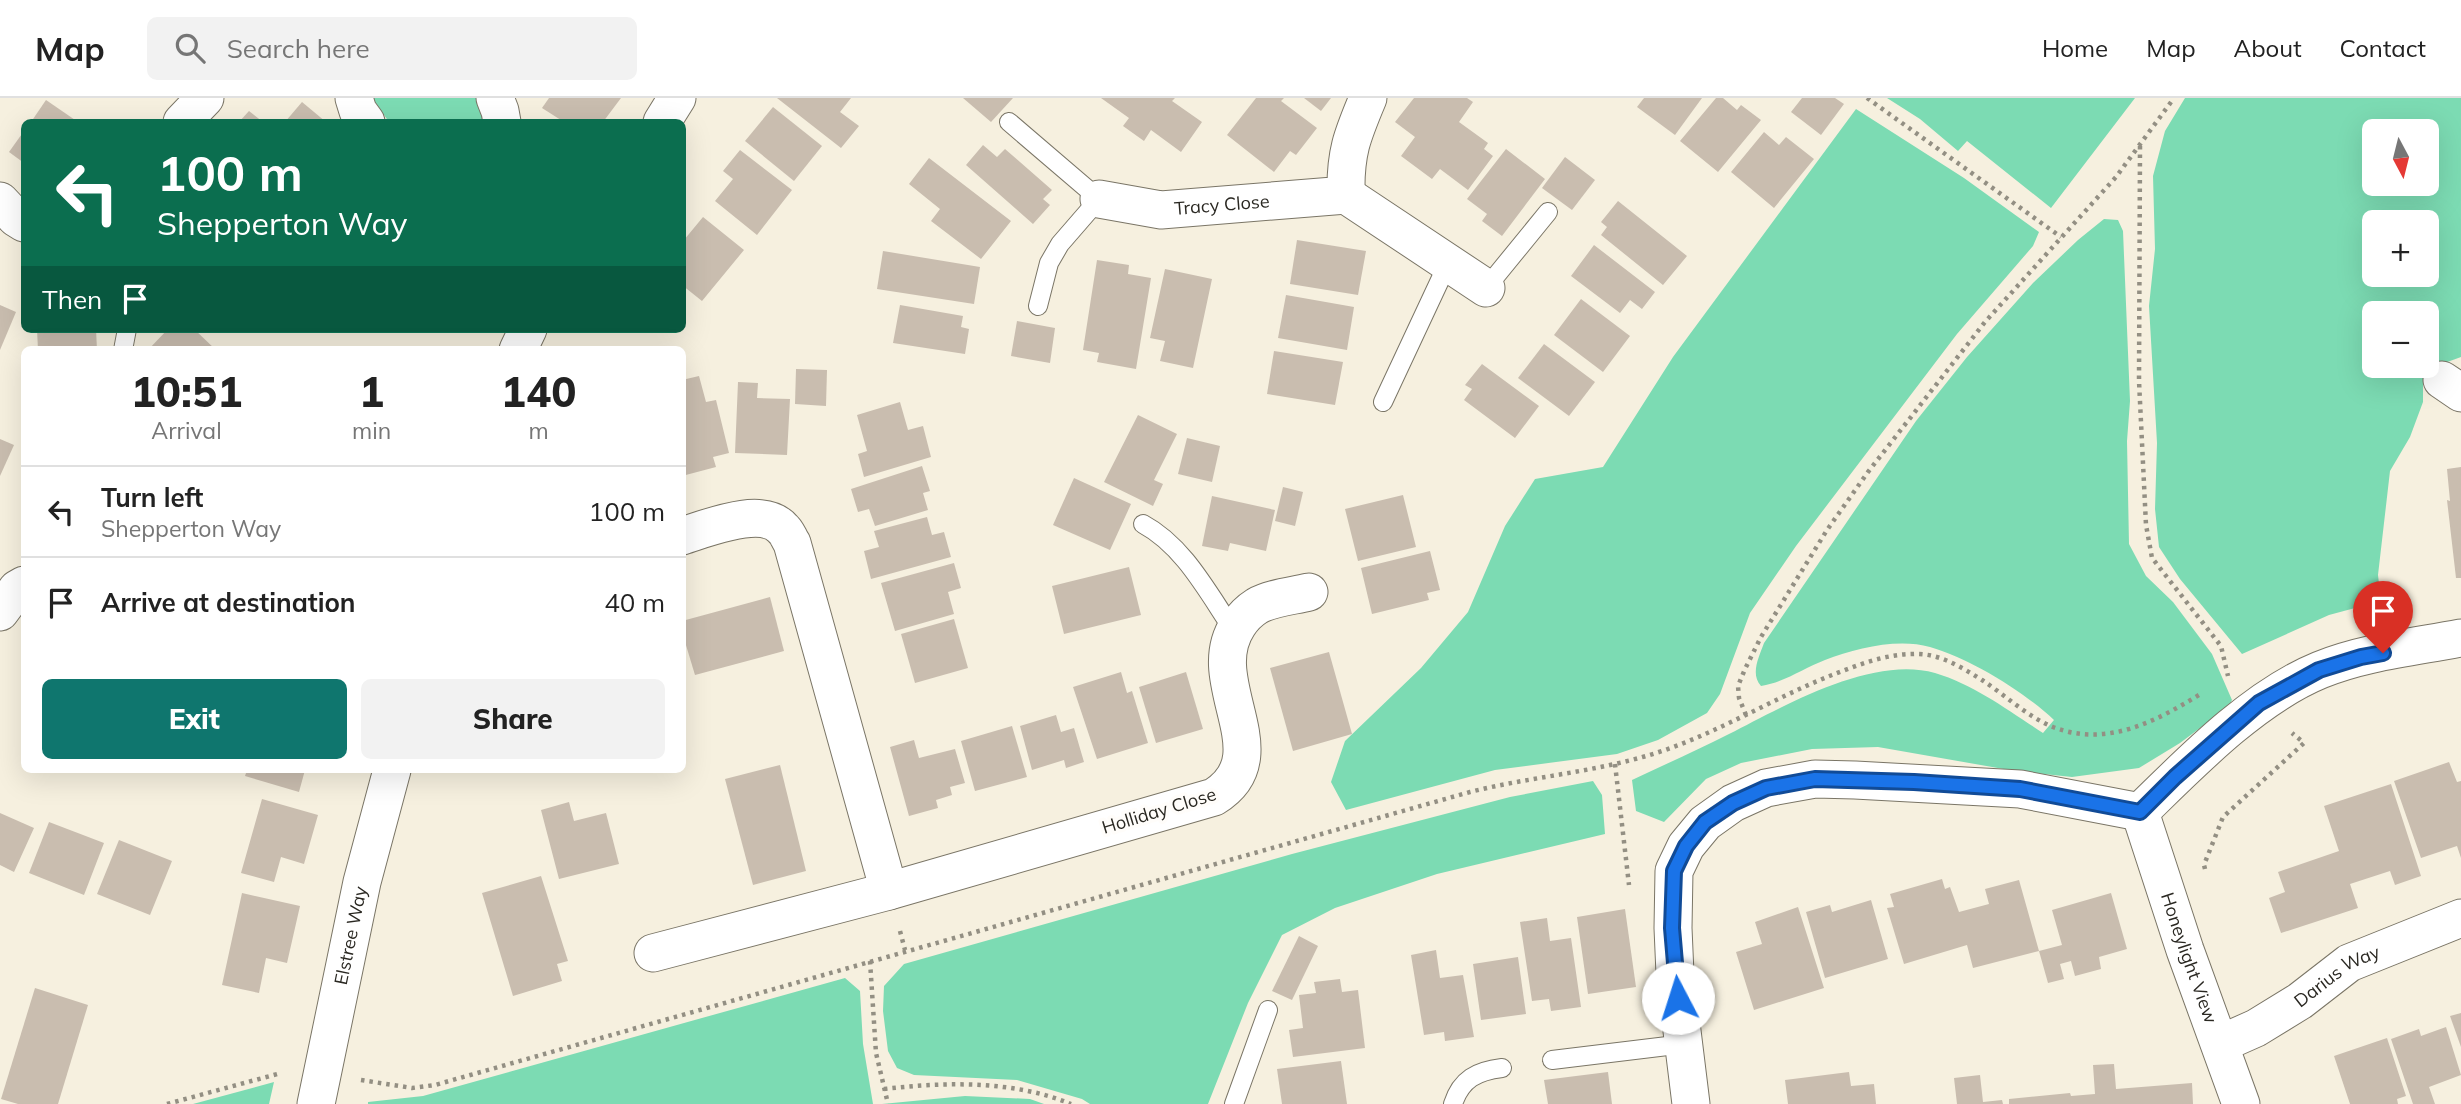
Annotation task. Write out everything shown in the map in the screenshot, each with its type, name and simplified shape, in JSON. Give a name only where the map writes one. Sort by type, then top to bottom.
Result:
[{"type":"street","points":[[185,119],[205,98]]},
{"type":"street","points":[[354,98],[364,119]]},
{"type":"street","points":[[495,98],[501,119]]},
{"type":"street","points":[[664,119],[677,98]]},
{"type":"street","points":[[1368,98],[1349,144],[1345,169],[1346,195],[1486,288]]},
{"type":"street","name":"Tracy Close","points":[[1099,199],[1161,210],[1346,195]]},
{"type":"street","points":[[0,201],[21,221]]},
{"type":"street","points":[[686,535],[747,518],[767,517],[783,528],[792,543],[889,891]]},
{"type":"street","points":[[0,612],[21,588]]},
{"type":"street","points":[[1234,631],[1244,616],[1258,605],[1308,592]]},
{"type":"street","name":"Holliday Close","points":[[653,953],[889,891],[1214,797],[1226,789],[1235,777],[1241,761],[1243,744],[1226,660],[1234,631]]},
{"type":"street","points":[[1691,1104],[1672,928],[1674,871],[1686,846],[1705,822],[1733,803],[1766,788],[1815,779],[2020,789],[2140,812],[2175,777],[2259,703],[2319,670],[2361,657],[2461,638]]},
{"type":"street","name":"Elstree Way","points":[[319,1088],[362,882],[390,773]]},
{"type":"street","name":"Honeylight View","points":[[2140,812],[2185,950],[2241,1104]]},
{"type":"street","name":"Darius Way","points":[[2220,1044],[2256,1028],[2300,1002],[2349,963],[2461,918]]},
{"type":"lane","points":[[1009,122],[1099,199],[1077,223],[1049,263],[1038,306]]},
{"type":"lane","points":[[1486,288],[1548,212]]},
{"type":"lane","points":[[1383,402],[1448,263]]},
{"type":"lane","points":[[1143,524],[1168,540],[1182,556],[1234,631]]},
{"type":"lane","points":[[1234,1104],[1268,1010]]},
{"type":"lane","points":[[1552,1060],[1684,1044]]},
{"type":"lane","points":[[1453,1104],[1457,1093],[1469,1078],[1484,1071],[1502,1068]]},
{"type":"path","points":[[1867,98],[1949,154],[2061,237]]},
{"type":"path","points":[[1746,715],[1739,698],[1738,686],[1745,669],[1760,637],[1827,530],[1984,322],[2116,177],[2174,98]]},
{"type":"path","points":[[2140,146],[2138,381],[2146,525],[2152,558],[2221,646],[2228,678],[2239,671]]},
{"type":"path","points":[[167,1104],[296,1069],[319,1088],[412,1088],[435,1085],[1470,792],[1510,782],[1625,762],[1690,741],[1803,687],[1882,658],[1908,654],[1931,655],[1961,667],[2052,727],[2073,732],[2099,734],[2144,726],[2204,692]]},
{"type":"path","points":[[2208,878],[2204,865],[2223,817],[2304,743],[2259,703]]},
{"type":"path","points":[[870,961],[876,1053],[888,1104]]},
{"type":"path","points":[[884,1089],[976,1085],[1022,1090],[1071,1104]]},
{"type":"green space","points":[[372,98],[476,98],[486,119],[387,119]]},
{"type":"green space","points":[[1887,98],[2135,98],[2051,208],[1967,141],[1958,151],[1920,119]]},
{"type":"green space","points":[[2185,98],[2461,98],[2461,357],[2439,365],[2439,301],[2362,301],[2362,378],[2428,378],[2423,384],[2423,402],[2410,437],[2390,471],[2378,575],[2381,601],[2329,615],[2242,654],[2180,579],[2159,547],[2155,509],[2157,443],[2149,306],[2155,249],[2153,176],[2165,131]]},
{"type":"green space","points":[[1856,109],[1964,178],[2039,232],[2033,246],[1957,334],[1796,546],[1750,613],[1720,694],[1707,713],[1658,740],[1617,754],[1495,770],[1346,810],[1331,782],[1345,741],[1421,668],[1468,612],[1505,526],[1535,479],[1603,467],[1673,357]]},
{"type":"green space","points":[[2104,219],[2118,220],[2123,231],[2130,401],[2127,441],[2129,544],[2146,576],[2173,602],[2212,654],[2232,700],[2228,707],[2180,743],[2139,768],[2072,777],[2015,771],[1878,747],[1812,749],[1741,763],[1706,779],[1664,822],[1636,811],[1632,780],[1829,686],[1884,671],[1910,669],[1950,678],[1991,699],[2043,733],[2054,720],[2012,687],[1979,668],[1946,652],[1918,644],[1891,644],[1850,652],[1761,686],[1756,671],[1764,643],[1916,421],[1967,357],[2033,283]]},
{"type":"green space","points":[[1593,781],[1602,795],[1605,834],[1437,874],[1335,908],[1282,935],[1248,1003],[1208,1104],[1090,1104],[1082,1099],[1017,1080],[914,1075],[897,1068],[888,1051],[883,1011],[884,986],[904,964],[1292,854],[1510,797]]},
{"type":"green space","points":[[845,978],[860,991],[863,1044],[873,1104],[368,1104],[423,1096]]},
{"type":"green space","points":[[274,1082],[269,1104],[193,1104]]},
{"type":"green space","points":[[965,1096],[1030,1099],[1044,1104],[882,1104]]},
{"type":"building","points":[[549,98],[621,98],[605,119],[559,119],[542,108]]},
{"type":"building","points":[[777,98],[851,98],[840,112],[859,126],[841,148]]},
{"type":"building","points":[[963,98],[1013,98],[991,122]]},
{"type":"building","points":[[1101,98],[1175,98],[1172,101],[1202,122],[1181,152],[1151,130],[1144,141],[1123,126],[1129,118]]},
{"type":"building","points":[[1256,98],[1284,98],[1281,101],[1317,128],[1296,155],[1290,151],[1274,172],[1227,135]]},
{"type":"building","points":[[1304,98],[1331,98],[1321,111]]},
{"type":"building","points":[[1414,98],[1467,98],[1473,102],[1459,122],[1488,143],[1484,149],[1493,156],[1468,190],[1440,169],[1432,179],[1401,156],[1415,137],[1395,122]]},
{"type":"building","points":[[1644,98],[1702,98],[1675,135],[1637,107]]},
{"type":"building","points":[[1716,98],[1723,98],[1737,110],[1741,105],[1761,120],[1718,172],[1680,141]]},
{"type":"building","points":[[1802,98],[1835,98],[1844,104],[1821,135],[1791,112]]},
{"type":"building","points":[[46,100],[74,119],[33,119]]},
{"type":"building","points":[[302,102],[322,119],[288,119]]},
{"type":"building","points":[[773,107],[822,146],[794,181],[745,141]]},
{"type":"building","points":[[249,111],[259,119],[242,119]]},
{"type":"building","points":[[1764,132],[1779,145],[1786,137],[1814,159],[1774,208],[1731,172]]},
{"type":"building","points":[[21,135],[21,161],[9,152]]},
{"type":"building","points":[[983,145],[997,157],[1005,149],[1052,190],[1043,199],[1050,205],[1033,224],[966,165]]},
{"type":"building","points":[[1506,149],[1545,179],[1502,236],[1482,221],[1487,214],[1467,199]]},
{"type":"building","points":[[740,150],[792,190],[757,235],[715,201],[733,179],[723,171]]},
{"type":"building","points":[[1565,157],[1595,180],[1572,210],[1542,188]]},
{"type":"building","points":[[929,158],[1011,221],[981,259],[931,221],[940,209],[909,184]]},
{"type":"building","points":[[1618,201],[1687,256],[1663,285],[1601,235],[1607,227],[1601,222]]},
{"type":"building","points":[[703,217],[744,250],[702,301],[686,288],[686,238]]},
{"type":"building","points":[[1297,240],[1366,251],[1358,295],[1290,284]]},
{"type":"building","points":[[1594,245],[1655,292],[1642,309],[1630,300],[1620,313],[1571,276]]},
{"type":"building","points":[[883,251],[980,267],[974,304],[877,289]]},
{"type":"building","points":[[1097,260],[1129,265],[1128,274],[1151,278],[1136,369],[1097,362],[1099,353],[1083,350]]},
{"type":"building","points":[[1165,269],[1212,279],[1193,368],[1160,361],[1165,341],[1150,338]]},
{"type":"building","points":[[1286,295],[1354,307],[1347,350],[1278,338]]},
{"type":"building","points":[[1581,299],[1630,336],[1603,372],[1554,335]]},
{"type":"building","points":[[0,305],[16,312],[0,350]]},
{"type":"building","points":[[900,305],[963,316],[961,327],[969,329],[965,354],[893,343]]},
{"type":"building","points":[[1017,321],[1055,328],[1050,363],[1011,356]]},
{"type":"building","points":[[37,333],[96,333],[97,346],[38,346]]},
{"type":"building","points":[[164,333],[198,333],[212,346],[152,346]]},
{"type":"building","points":[[1544,344],[1595,382],[1569,416],[1518,378]]},
{"type":"building","points":[[1274,351],[1343,362],[1335,405],[1267,394]]},
{"type":"building","points":[[1482,364],[1539,406],[1515,438],[1464,400],[1472,389],[1465,385]]},
{"type":"building","points":[[796,369],[827,370],[826,406],[795,404]]},
{"type":"building","points":[[699,376],[706,402],[716,400],[729,453],[713,457],[716,467],[686,475],[686,379]]},
{"type":"building","points":[[738,382],[758,383],[757,398],[790,399],[787,455],[735,453]]},
{"type":"building","points":[[900,402],[908,430],[923,426],[931,457],[864,477],[858,454],[867,451],[857,415]]},
{"type":"building","points":[[1138,415],[1177,434],[1154,480],[1163,484],[1153,506],[1104,482]]},
{"type":"building","points":[[1187,438],[1220,446],[1212,482],[1178,474]]},
{"type":"building","points":[[0,439],[14,445],[0,476]]},
{"type":"building","points":[[922,466],[930,491],[923,493],[928,510],[875,526],[869,509],[858,512],[851,489]]},
{"type":"building","points":[[2461,467],[2461,578],[2456,578],[2447,500],[2450,501],[2447,469]]},
{"type":"building","points":[[1074,478],[1131,504],[1110,550],[1053,525]]},
{"type":"building","points":[[1283,487],[1303,492],[1295,526],[1275,521]]},
{"type":"building","points":[[1403,495],[1416,547],[1358,561],[1345,509]]},
{"type":"building","points":[[1212,496],[1275,510],[1266,551],[1230,543],[1228,551],[1202,546]]},
{"type":"building","points":[[927,517],[932,535],[944,532],[951,557],[871,579],[864,551],[879,547],[874,531]]},
{"type":"building","points":[[1430,551],[1440,590],[1427,593],[1429,600],[1372,614],[1361,568]]},
{"type":"building","points":[[954,563],[961,588],[948,592],[954,614],[895,631],[881,583]]},
{"type":"building","points":[[1129,567],[1141,615],[1064,634],[1052,586]]},
{"type":"building","points":[[770,597],[784,651],[695,675],[686,645],[686,620]]},
{"type":"building","points":[[954,619],[968,668],[915,683],[901,634]]},
{"type":"building","points":[[1329,652],[1352,734],[1293,751],[1270,668]]},
{"type":"building","points":[[1121,672],[1127,693],[1132,691],[1148,743],[1097,759],[1073,687]]},
{"type":"building","points":[[1186,672],[1203,729],[1156,743],[1139,687]]},
{"type":"building","points":[[1056,715],[1061,732],[1074,728],[1084,762],[1066,768],[1064,760],[1032,770],[1020,726]]},
{"type":"building","points":[[1012,726],[1027,777],[975,791],[961,741]]},
{"type":"building","points":[[914,740],[919,758],[955,749],[965,783],[950,787],[952,795],[936,800],[938,808],[909,816],[890,747]]},
{"type":"building","points":[[2449,762],[2457,782],[2461,781],[2461,858],[2457,846],[2421,858],[2394,781]]},
{"type":"building","points":[[780,765],[806,871],[753,885],[725,779]]},
{"type":"building","points":[[246,773],[304,773],[299,792],[245,776]]},
{"type":"building","points":[[2391,784],[2421,876],[2395,885],[2390,871],[2350,884],[2358,908],[2281,933],[2269,898],[2285,892],[2278,872],[2339,851],[2324,806]]},
{"type":"building","points":[[262,799],[318,815],[304,864],[281,857],[274,882],[241,873]]},
{"type":"building","points":[[569,802],[574,821],[606,813],[619,864],[559,879],[541,810]]},
{"type":"building","points":[[0,813],[34,828],[14,872],[0,865]]},
{"type":"building","points":[[49,822],[104,843],[84,895],[29,873]]},
{"type":"building","points":[[119,840],[172,861],[150,915],[97,894]]},
{"type":"building","points":[[541,876],[568,961],[557,964],[562,981],[513,996],[482,893]]},
{"type":"building","points":[[1942,879],[1945,889],[1950,887],[1959,912],[1989,904],[1985,889],[2019,880],[2039,951],[1973,968],[1967,945],[1904,964],[1887,908],[1894,907],[1890,894]]},
{"type":"building","points":[[242,893],[300,906],[287,963],[266,958],[259,993],[222,985]]},
{"type":"building","points":[[2111,893],[2127,949],[2099,957],[2101,969],[2075,976],[2071,961],[2060,964],[2064,979],[2048,983],[2039,951],[2062,945],[2052,910]]},
{"type":"building","points":[[1871,900],[1888,959],[1825,978],[1806,912],[1830,905],[1832,912]]},
{"type":"building","points":[[1798,907],[1824,988],[1754,1010],[1736,952],[1762,944],[1755,922]]},
{"type":"building","points":[[1625,909],[1636,987],[1588,994],[1577,917]]},
{"type":"building","points":[[1547,918],[1550,941],[1571,938],[1581,1007],[1551,1011],[1549,999],[1532,1001],[1520,922]]},
{"type":"building","points":[[1299,936],[1318,946],[1292,1000],[1272,991]]},
{"type":"building","points":[[1436,950],[1440,978],[1463,975],[1474,1037],[1445,1041],[1444,1032],[1424,1035],[1411,955]]},
{"type":"building","points":[[1518,957],[1526,1014],[1481,1020],[1473,964]]},
{"type":"building","points":[[1340,979],[1342,992],[1358,990],[1365,1048],[1293,1057],[1289,1030],[1303,1028],[1299,995],[1316,993],[1314,982]]},
{"type":"building","points":[[35,988],[88,1005],[58,1104],[18,1104],[1,1099]]},
{"type":"building","points":[[2461,1013],[2461,1047],[2450,1016]]},
{"type":"building","points":[[2446,1027],[2461,1075],[2429,1087],[2435,1104],[2413,1104],[2391,1039],[2419,1029],[2421,1036]]},
{"type":"building","points":[[2387,1038],[2406,1096],[2397,1099],[2398,1104],[2350,1104],[2334,1056]]},
{"type":"building","points":[[1341,1061],[1347,1104],[1282,1104],[1277,1069]]},
{"type":"building","points":[[2114,1064],[2116,1089],[2192,1083],[2193,1104],[2009,1104],[2009,1099],[2070,1093],[2071,1096],[2095,1094],[2093,1065]]},
{"type":"building","points":[[1608,1072],[1612,1104],[1548,1104],[1544,1080]]},
{"type":"building","points":[[1849,1072],[1851,1086],[1874,1084],[1876,1104],[1788,1104],[1785,1080]]},
{"type":"building","points":[[1980,1075],[1983,1102],[2002,1100],[2003,1104],[1957,1104],[1954,1078]]},
{"type":"route","points":[[1678,998],[1672,928],[1674,871],[1686,846],[1705,822],[1733,803],[1766,788],[1815,779],[2020,789],[2140,812],[2175,777],[2259,703],[2319,670],[2383,653]]}]
